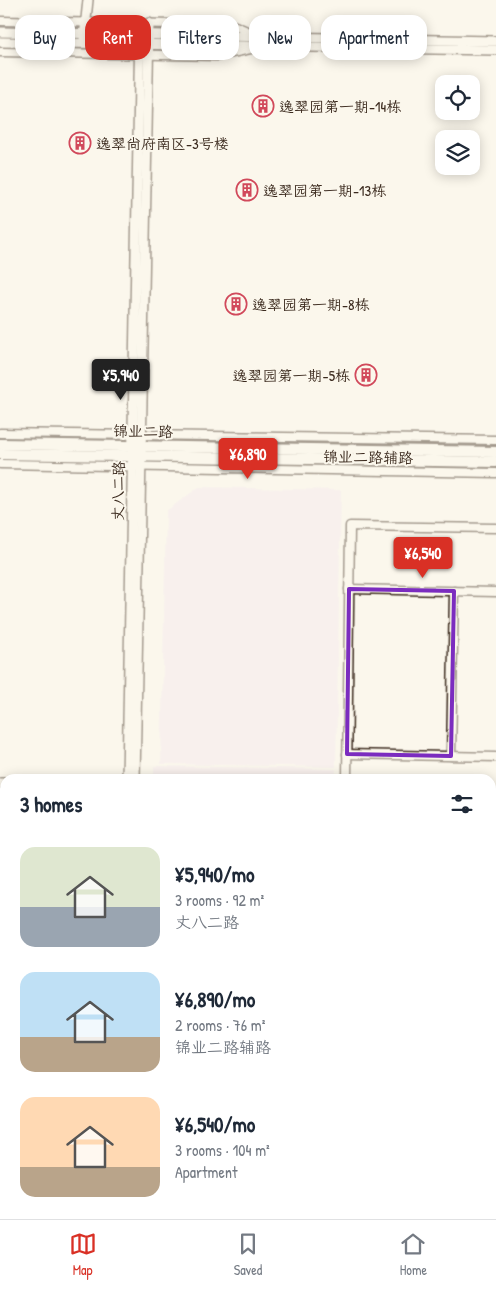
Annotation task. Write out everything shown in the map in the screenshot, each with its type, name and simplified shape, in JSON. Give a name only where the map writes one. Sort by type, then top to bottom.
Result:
[{"type":"main road","name":"锦业二路","points":[[0,444],[136,451],[496,462]]},
{"type":"main road","name":"锦业二路","points":[[0,454],[136,451],[496,452]]},
{"type":"street","points":[[87,15],[88,0]]},
{"type":"street","points":[[0,21],[85,22]]},
{"type":"street","points":[[151,23],[233,25],[249,32]]},
{"type":"street","points":[[0,42],[83,43],[85,28]]},
{"type":"street","points":[[0,32],[84,33]]},
{"type":"street","points":[[151,39],[249,37]]},
{"type":"street","points":[[311,38],[496,41]]},
{"type":"street","points":[[151,39],[249,45]]},
{"type":"street","points":[[311,47],[496,50]]},
{"type":"street","points":[[151,55],[218,56],[249,49]]},
{"type":"street","points":[[0,52],[85,54]]},
{"type":"street","name":"丈八二路","points":[[135,774],[136,451],[144,60]]},
{"type":"street","name":"锦业二路辅路","points":[[0,432],[496,440]]},
{"type":"street","name":"锦业二路辅路","points":[[0,464],[496,473]]},
{"type":"street","name":"丈八二路","points":[[127,774],[136,467]]},
{"type":"street","points":[[347,774],[350,526],[496,528]]},
{"type":"street","points":[[349,589],[496,592]]},
{"type":"street","points":[[450,756],[454,591]]},
{"type":"street","points":[[347,754],[496,757]]},
{"type":"highlighted area","points":[[349,589],[454,591],[451,756],[347,754]]},
{"type":"shaded area","points":[[199,487],[341,490],[336,767],[161,764],[166,511]]},
{"type":"shaded area","points":[[154,766],[336,769],[336,774],[154,774]]},
{"type":"place","name":"逸翠园第一期-14栋","points":[[263,106]]},
{"type":"place","name":"逸翠尚府南区-3号楼","points":[[80,143]]},
{"type":"place","name":"逸翠园第一期-13栋","points":[[247,190]]},
{"type":"place","name":"逸翠园第一期-8栋","points":[[236,304]]},
{"type":"place","name":"逸翠园第一期-5栋","points":[[366,375]]}]
